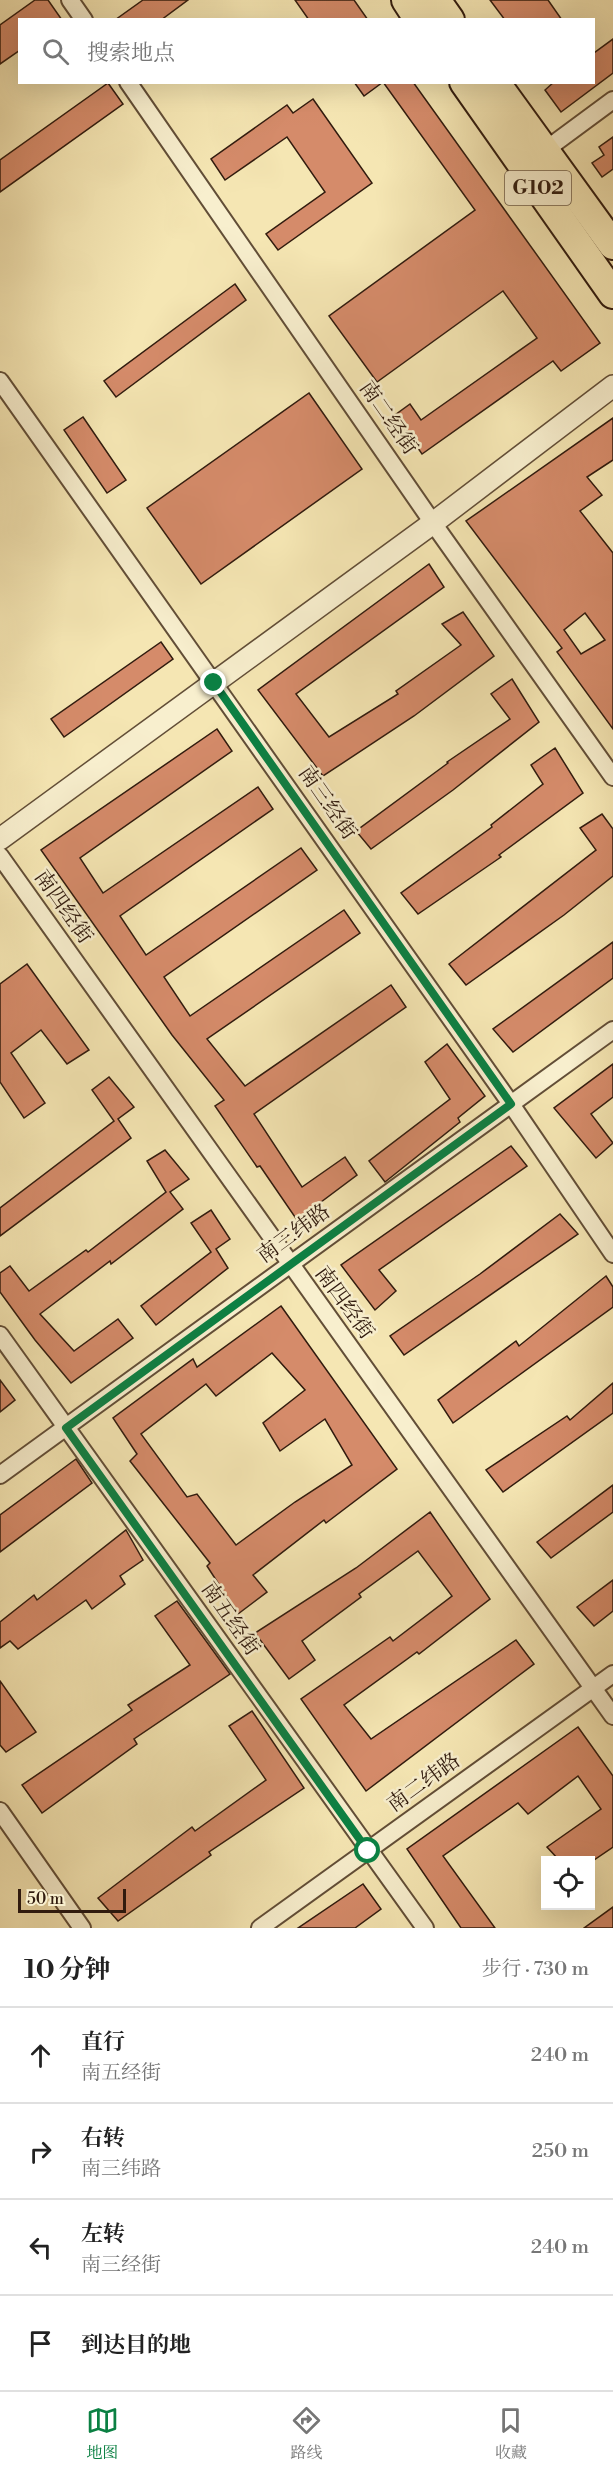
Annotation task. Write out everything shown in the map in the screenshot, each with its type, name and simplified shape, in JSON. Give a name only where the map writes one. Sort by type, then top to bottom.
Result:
[{"type":"highway","points":[[406,0],[418,18]]},
{"type":"highway","points":[[436,0],[449,18]]},
{"type":"highway","name":"G102","points":[[465,84],[613,294]]},
{"type":"highway","name":"G102","points":[[496,84],[613,245]]},
{"type":"street","points":[[70,0],[83,18]]},
{"type":"street","name":"南二经街","points":[[129,84],[433,523],[613,777]]},
{"type":"street","points":[[544,151],[613,100]]},
{"type":"street","name":"南三经街","points":[[0,381],[511,1104],[613,1254]]},
{"type":"street","points":[[0,839],[433,523],[613,386]]},
{"type":"street","name":"南四经街","points":[[0,856],[613,1716]]},
{"type":"street","name":"南三纬路","points":[[0,1474],[613,1030]]},
{"type":"street","name":"南五经街","points":[[0,1335],[425,1928]]},
{"type":"street","name":"南二纬路","points":[[260,1928],[613,1674]]},
{"type":"street","points":[[0,1811],[82,1928]]},
{"type":"building","points":[[35,0],[48,0],[61,18],[18,18],[18,51],[0,64],[0,25]]},
{"type":"building","points":[[143,0],[188,0],[164,18],[118,18]]},
{"type":"building","points":[[295,0],[354,0],[367,18],[308,18]]},
{"type":"building","points":[[490,0],[548,0],[561,18],[504,18]]},
{"type":"building","points":[[613,39],[613,73],[561,112],[545,90],[552,84],[595,84],[595,52]]},
{"type":"building","points":[[107,84],[123,104],[0,192],[0,160]]},
{"type":"building","points":[[355,84],[380,84],[364,96]]},
{"type":"building","points":[[384,84],[414,84],[600,343],[561,371],[553,361],[422,454],[395,415],[410,404],[421,420],[537,338],[503,291],[377,382],[329,316],[475,210]]},
{"type":"building","points":[[313,99],[372,183],[278,250],[266,234],[325,192],[287,137],[225,180],[211,159],[287,105],[293,113]]},
{"type":"building","points":[[613,137],[613,169],[602,177],[592,163],[604,155],[599,147]]},
{"type":"building","points":[[235,284],[246,300],[116,397],[104,381]]},
{"type":"building","points":[[309,393],[362,469],[201,584],[147,508]]},
{"type":"building","points":[[83,417],[126,480],[107,493],[64,430]]},
{"type":"building","points":[[613,418],[613,460],[587,477],[602,495],[580,511],[613,553],[613,729],[557,652],[562,648],[466,521]],"holes":[[[585,613],[605,640],[581,654],[564,630]]]},
{"type":"building","points":[[429,564],[444,587],[296,694],[329,737],[398,694],[396,691],[461,645],[442,624],[463,612],[494,656],[414,716],[323,776],[258,690]]},
{"type":"building","points":[[161,642],[173,659],[64,737],[51,719]]},
{"type":"building","points":[[512,679],[539,722],[453,790],[371,849],[356,831],[447,762],[510,719],[491,694]]},
{"type":"building","points":[[217,729],[232,751],[80,858],[103,893],[258,787],[273,809],[120,916],[146,955],[301,848],[317,870],[164,977],[190,1016],[344,910],[360,933],[207,1039],[245,1086],[391,985],[406,1007],[254,1114],[302,1187],[345,1157],[357,1175],[297,1220],[215,1106],[224,1100],[172,1035],[41,850]]},
{"type":"building","points":[[555,748],[583,793],[499,855],[501,857],[418,914],[401,893],[492,827],[491,825],[543,784],[531,765]]},
{"type":"building","points":[[602,814],[613,829],[613,876],[564,915],[466,985],[449,964],[596,850],[580,828]]},
{"type":"building","points":[[613,942],[613,978],[513,1052],[493,1029]]},
{"type":"building","points":[[27,964],[89,1050],[67,1064],[41,1030],[11,1053],[45,1103],[24,1118],[0,1082],[0,984]]},
{"type":"building","points":[[447,1044],[485,1096],[458,1118],[460,1122],[385,1182],[369,1161],[450,1099],[425,1062]]},
{"type":"building","points":[[613,1064],[613,1097],[591,1114],[613,1143],[596,1158],[554,1108]]},
{"type":"building","points":[[109,1077],[134,1107],[118,1119],[131,1138],[0,1236],[0,1208],[114,1121],[92,1090]]},
{"type":"building","points":[[511,1146],[527,1166],[379,1270],[396,1291],[375,1310],[341,1265]]},
{"type":"building","points":[[165,1150],[189,1179],[170,1192],[183,1209],[40,1314],[74,1351],[118,1319],[133,1338],[71,1383],[35,1340],[0,1292],[0,1273],[10,1266],[29,1291],[86,1250],[88,1252],[166,1192],[147,1161]]},
{"type":"building","points":[[211,1210],[230,1239],[216,1249],[228,1268],[156,1325],[141,1306],[211,1252],[191,1223]]},
{"type":"building","points":[[560,1214],[578,1234],[404,1355],[390,1336],[480,1274]]},
{"type":"building","points":[[606,1276],[613,1287],[613,1307],[453,1423],[438,1400],[516,1341],[519,1346]]},
{"type":"building","points":[[281,1306],[397,1469],[326,1523],[324,1520],[253,1575],[267,1592],[238,1614],[207,1566],[210,1563],[130,1461],[137,1454],[113,1418],[193,1359],[197,1367]],"holes":[[[272,1353],[305,1390],[263,1423],[280,1451],[325,1419],[352,1465],[295,1502],[236,1545],[197,1494],[187,1497],[141,1434],[206,1384],[216,1396]]]},
{"type":"building","points":[[0,1380],[15,1400],[0,1412]]},
{"type":"building","points":[[613,1383],[613,1413],[503,1492],[486,1470],[567,1416],[570,1420]]},
{"type":"building","points":[[76,1459],[92,1483],[0,1552],[0,1515]]},
{"type":"building","points":[[613,1485],[613,1512],[551,1558],[537,1542]]},
{"type":"building","points":[[430,1512],[490,1599],[419,1654],[417,1652],[344,1705],[371,1739],[516,1640],[534,1664],[366,1791],[301,1699],[390,1637],[393,1641],[452,1596],[418,1551],[359,1594],[361,1597],[302,1641],[315,1660],[289,1679],[255,1633],[356,1568]]},
{"type":"building","points":[[126,1530],[143,1560],[120,1576],[125,1584],[92,1609],[86,1600],[18,1649],[10,1641],[0,1648],[0,1622],[34,1595],[37,1600]]},
{"type":"building","points":[[613,1580],[613,1611],[594,1626],[577,1607]]},
{"type":"building","points":[[177,1601],[230,1674],[134,1739],[137,1744],[42,1813],[22,1785],[132,1710],[128,1705],[190,1665],[155,1616]]},
{"type":"building","points":[[0,1681],[36,1732],[6,1752],[0,1745]]},
{"type":"building","points":[[252,1711],[304,1788],[209,1852],[211,1855],[118,1921],[98,1898],[192,1827],[195,1831],[266,1780],[229,1726]]},
{"type":"building","points":[[578,1727],[613,1776],[613,1847],[595,1859],[595,1856],[555,1856],[547,1847],[601,1809],[578,1776],[528,1814],[518,1803],[443,1856],[495,1928],[461,1928],[407,1849]]},
{"type":"building","points":[[363,1884],[381,1909],[355,1928],[298,1928]]},
{"type":"building","points":[[613,1907],[613,1928],[584,1928]]},
{"type":"route","points":[[214,683],[511,1104],[66,1428],[368,1851]]}]
